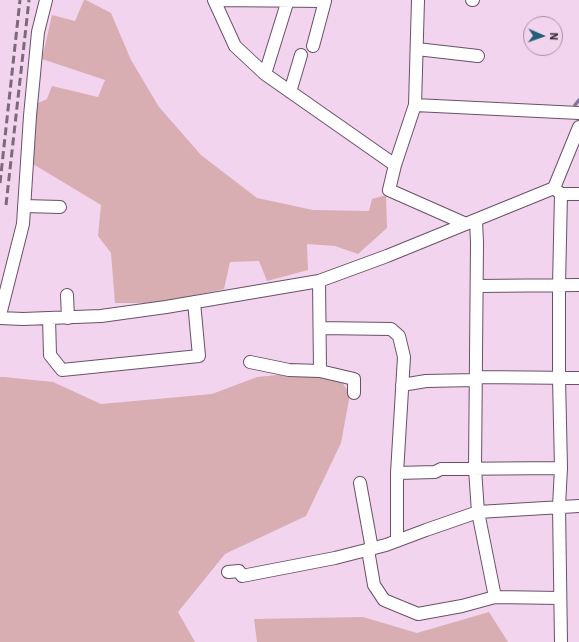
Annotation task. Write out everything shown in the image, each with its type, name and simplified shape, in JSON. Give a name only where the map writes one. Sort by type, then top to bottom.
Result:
[{"type":"street","points":[[0,315],[23,224],[30,116],[38,32],[46,0]]},
{"type":"street","points":[[313,46],[325,2],[288,0],[214,0],[235,46],[265,74],[396,165]]},
{"type":"street","points":[[265,74],[288,0]]},
{"type":"street","points":[[418,0],[415,105],[396,165],[390,190],[471,222]]},
{"type":"street","points":[[417,49],[478,56]]},
{"type":"street","points":[[290,92],[301,56]]},
{"type":"street","points":[[415,105],[579,112]]},
{"type":"street","points":[[561,642],[559,506],[561,468],[557,191],[579,127]]},
{"type":"street","points":[[0,318],[23,319],[102,316],[319,281],[471,222],[557,191],[579,194]]},
{"type":"street","points":[[24,206],[60,207]]},
{"type":"street","points":[[471,222],[478,243],[475,469],[478,512],[495,597]]},
{"type":"street","points":[[319,281],[320,371]]},
{"type":"street","points":[[477,286],[579,284]]},
{"type":"street","points":[[66,295],[68,318]]},
{"type":"street","points":[[50,318],[50,355],[62,370],[199,356],[194,302]]},
{"type":"street","points":[[320,328],[391,329],[399,336],[404,357],[397,473],[397,541]]},
{"type":"street","points":[[250,362],[289,370],[320,371],[354,379],[354,393]]},
{"type":"street","points":[[402,385],[426,381],[476,379],[579,378]]},
{"type":"street","points":[[397,473],[435,472],[441,469],[561,468]]},
{"type":"street","points":[[360,483],[374,585],[384,600],[418,614],[462,606],[495,597],[560,598]]},
{"type":"street","points":[[228,572],[239,571],[242,576],[335,558],[397,541],[478,512],[579,506]]},
{"type":"shaded area","points":[[84,0],[111,13],[131,60],[159,107],[201,155],[257,198],[313,210],[369,211],[372,199],[386,195],[387,228],[358,254],[335,246],[307,244],[308,270],[267,281],[259,261],[230,262],[224,289],[159,303],[115,303],[111,253],[98,236],[101,205],[33,164],[36,104],[47,99],[52,86],[98,97],[105,80],[42,59],[52,15],[75,21]]},
{"type":"shaded area","points":[[317,371],[340,379],[350,394],[341,443],[306,516],[225,554],[178,612],[195,642],[0,642],[0,377],[53,382],[101,404],[212,394],[257,377]]},
{"type":"shaded area","points":[[489,612],[508,642],[257,642],[254,619],[363,617],[417,633]]},
{"type":"waterway","points":[[575,105],[579,100]]},
{"type":"railway","points":[[0,183],[20,0]]},
{"type":"railway","points":[[6,205],[29,0]]}]
